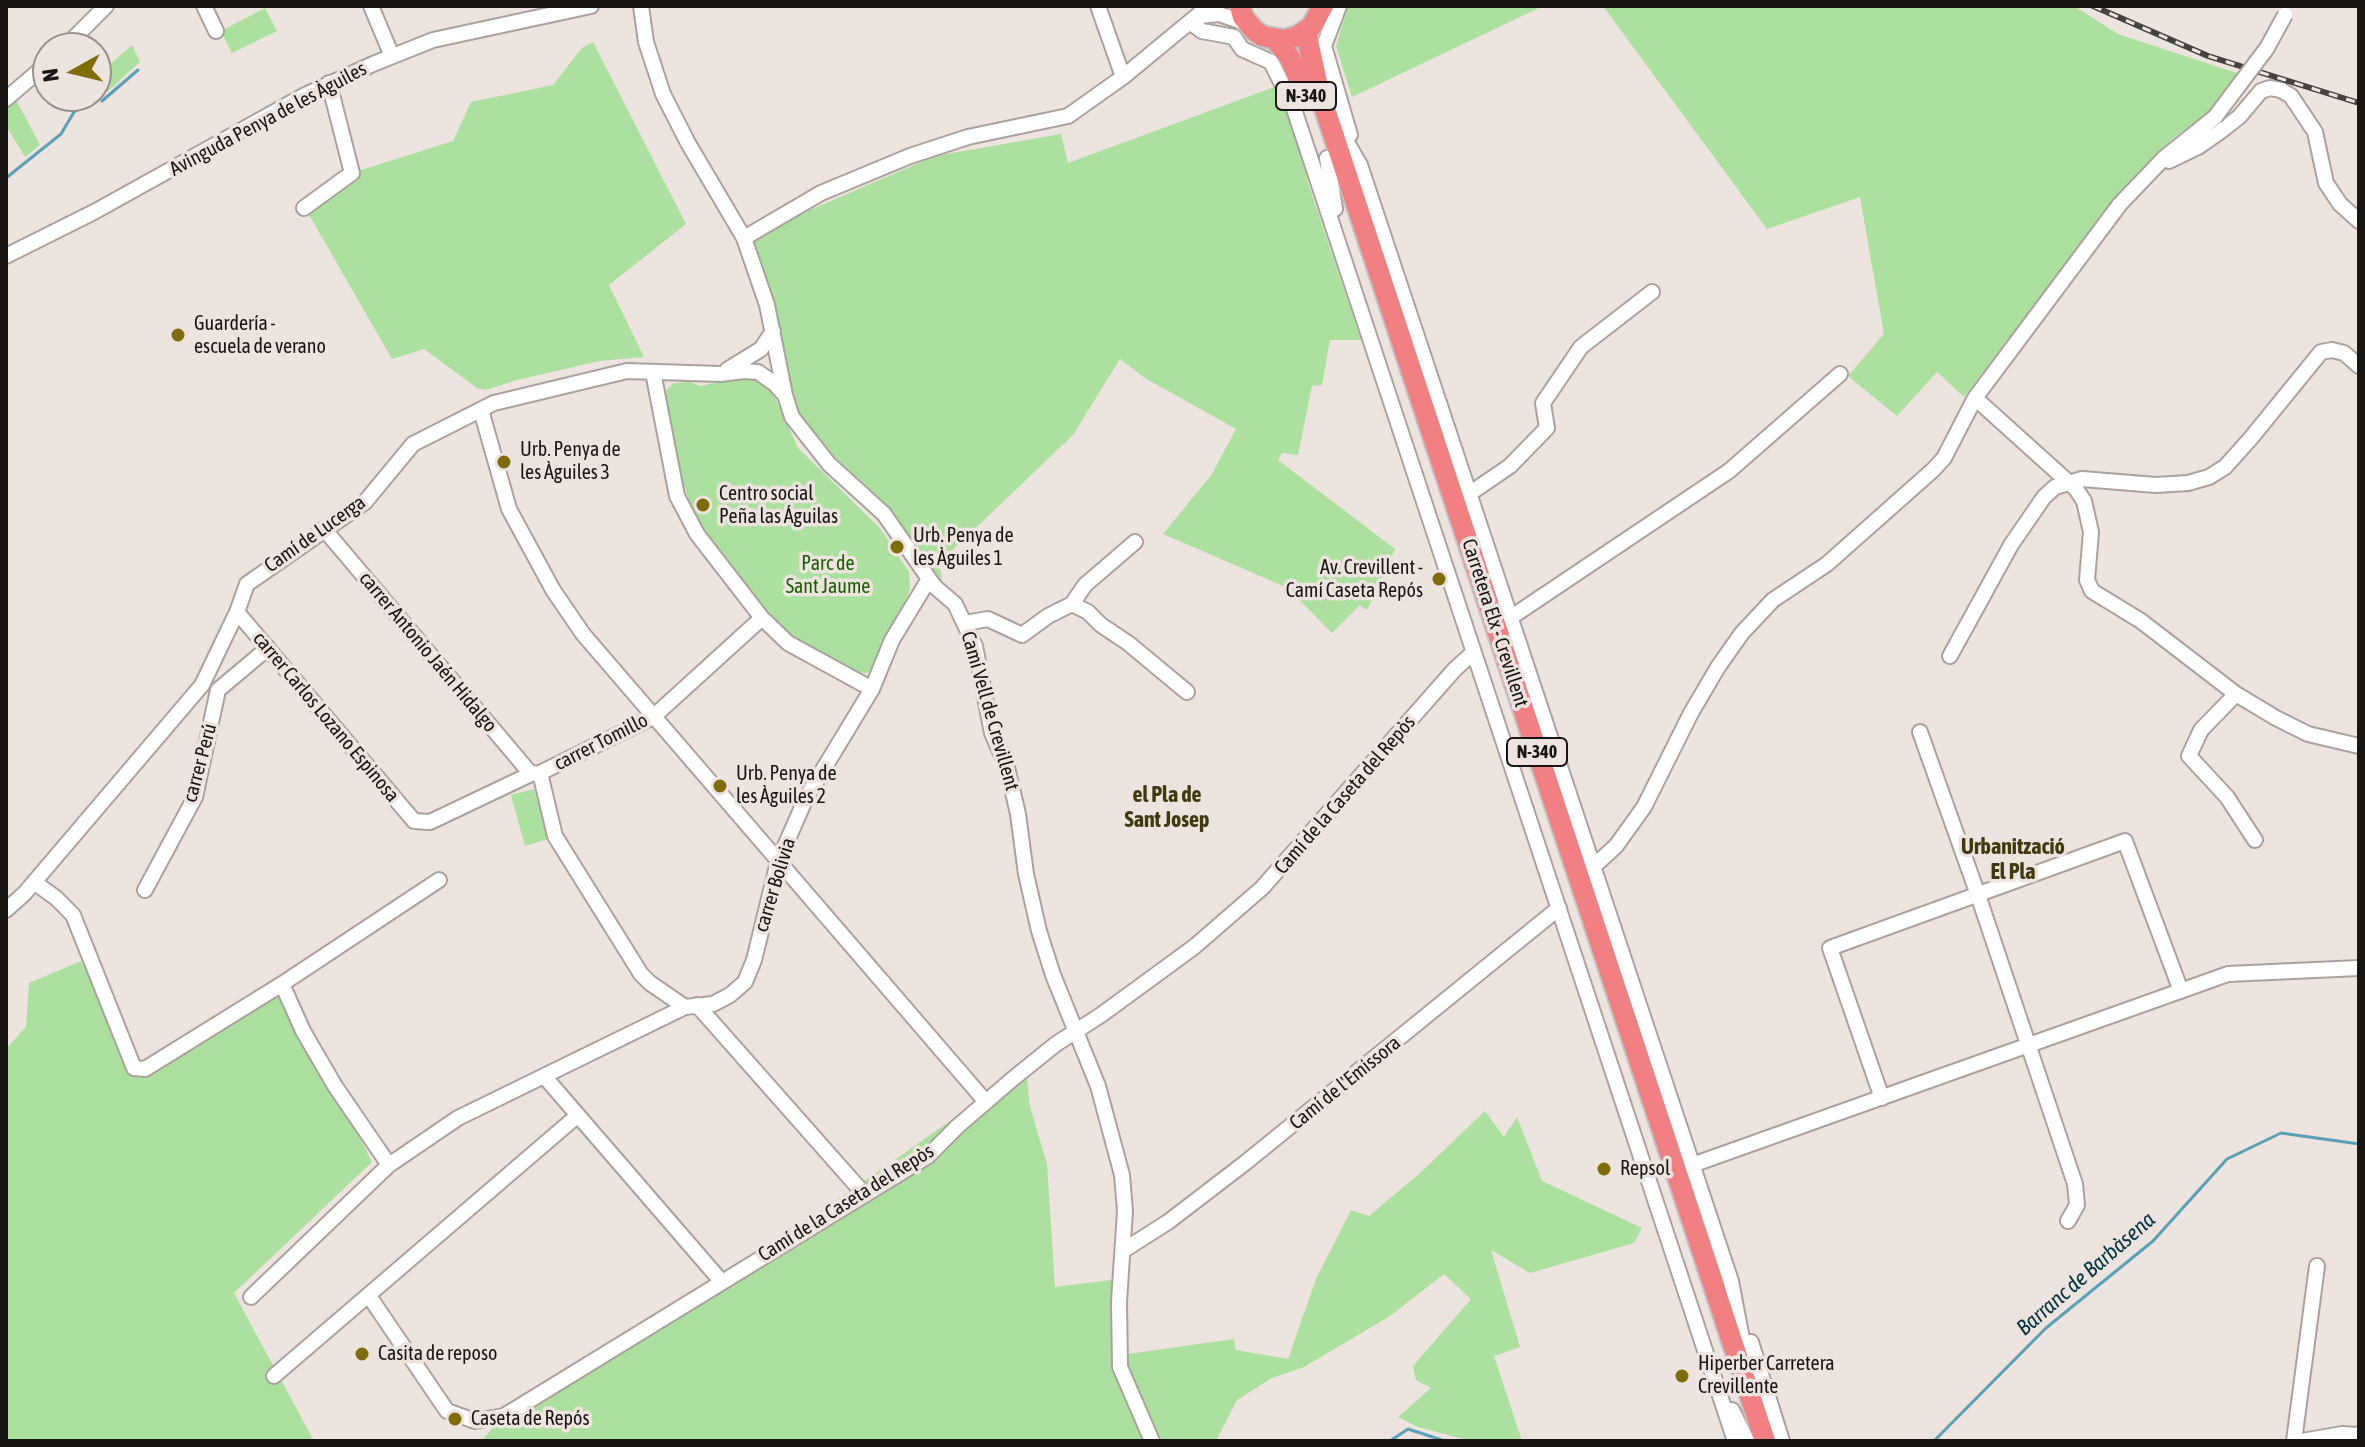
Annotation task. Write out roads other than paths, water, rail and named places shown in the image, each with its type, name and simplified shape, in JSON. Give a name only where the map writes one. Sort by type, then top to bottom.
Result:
[{"type":"highway","points":[[1275,39],[1284,40],[1306,32],[1323,6]]},
{"type":"highway","name":"N-340","points":[[1244,15],[1262,36],[1275,39]]},
{"type":"highway","name":"Carretera Elx - Crevillent","points":[[1306,32],[1319,91],[1765,1441]]},
{"type":"highway","name":"Carretera Elx - Crevillent","points":[[1275,39],[1300,78],[1749,1441]]},
{"type":"street","points":[[80,32],[106,6]]},
{"type":"street","points":[[204,6],[216,31]]},
{"type":"street","points":[[371,6],[392,56]]},
{"type":"street","name":"Avinguda Penya de les Àguiles","points":[[6,256],[94,212],[329,83],[392,56],[446,37],[591,6]]},
{"type":"street","name":"Camí Vell de Crevillent","points":[[641,6],[646,42],[663,94],[744,238],[767,305],[792,417],[829,464],[884,514],[929,579],[955,604],[975,646],[992,733],[1007,767],[1039,931],[1053,975],[1098,1086],[1122,1175],[1125,1211],[1119,1302],[1120,1367],[1152,1441]]},
{"type":"street","points":[[1098,6],[1123,77]]},
{"type":"street","points":[[1339,6],[1324,46],[1360,165],[1782,1441]]},
{"type":"street","points":[[1593,867],[1616,846],[1644,807],[1691,713],[1742,633],[1773,600],[1827,564],[1944,458],[1975,398],[2120,204],[2154,168],[2215,117],[2267,48],[2287,11]]},
{"type":"street","points":[[744,238],[821,193],[910,156],[968,137],[1068,116],[1123,77],[1200,15],[1244,15]]},
{"type":"street","points":[[1200,15],[1202,31],[1234,37],[1242,49],[1271,62],[1293,106],[1735,1441]]},
{"type":"street","points":[[6,99],[32,77]]},
{"type":"street","points":[[304,208],[352,173],[329,83]]},
{"type":"street","points":[[2154,168],[2198,147],[2221,131],[2239,117],[2261,91],[2270,88],[2281,90],[2291,96],[2315,132],[2326,183],[2340,204],[2359,221]]},
{"type":"street","points":[[1319,91],[1360,165]]},
{"type":"street","points":[[1327,158],[1341,248]]},
{"type":"street","points":[[1469,494],[1510,466],[1547,428],[1543,403],[1581,347],[1652,292]]},
{"type":"street","points":[[720,374],[754,355],[773,331]]},
{"type":"street","points":[[1950,656],[2011,545],[2044,497],[2055,487],[2067,482],[2102,479],[2156,485],[2188,483],[2209,477],[2225,467],[2243,448],[2321,352],[2332,350],[2344,353],[2359,366]]},
{"type":"street","points":[[754,355],[766,353],[779,360],[762,374],[785,395]]},
{"type":"street","name":"Camí de Lucerga","points":[[6,910],[34,882],[202,685],[247,584],[365,502],[413,444],[494,403],[627,371],[720,374],[744,371],[762,374]]},
{"type":"street","points":[[653,372],[672,476],[685,514],[697,534],[762,618],[788,643],[872,689]]},
{"type":"street","points":[[1510,618],[1729,471],[1840,374]]},
{"type":"street","points":[[1975,398],[2076,489],[2089,517],[2091,544],[2087,580],[2092,591],[2168,640],[2236,694],[2308,734],[2359,746]]},
{"type":"street","points":[[481,410],[506,498],[525,543],[583,634],[986,1102]]},
{"type":"street","name":"carrer Antonio Jaén Hidalgo","points":[[324,529],[536,774]]},
{"type":"street","points":[[965,623],[988,619],[1022,635],[1072,604],[1085,585],[1135,542]]},
{"type":"street","points":[[915,561],[917,600]]},
{"type":"street","name":"carrer Bolivia","points":[[251,1297],[389,1165],[458,1118],[691,1006],[713,1004],[745,982],[754,960],[778,862],[806,798],[872,689],[892,640],[929,579]]},
{"type":"street","points":[[1072,604],[1088,612],[1187,692]]},
{"type":"street","name":"carrer Carlos Lozano Espinosa","points":[[237,612],[414,821]]},
{"type":"street","name":"carrer Tomillo","points":[[414,821],[430,822],[653,717],[762,618]]},
{"type":"street","name":"carrer Perú","points":[[145,890],[195,797],[227,633]]},
{"type":"street","points":[[218,690],[268,648]]},
{"type":"street","name":"Camí de la Caseta del Repòs","points":[[369,1296],[447,1411],[475,1421],[504,1416],[928,1156],[986,1102],[1056,1044],[1194,947],[1262,888],[1455,669],[1474,652]]},
{"type":"street","points":[[2236,694],[2201,730],[2189,756],[2227,797],[2255,840]]},
{"type":"street","points":[[1920,732],[2075,1184],[2077,1205],[2068,1221]]},
{"type":"street","points":[[536,774],[555,836],[641,974],[691,1006],[865,1195]]},
{"type":"street","points":[[757,835],[770,838],[782,836],[793,829]]},
{"type":"street","points":[[1882,1098],[1830,948],[2125,841],[2181,991]]},
{"type":"street","points":[[34,882],[73,915],[134,1068],[145,1069],[282,984],[439,880]]},
{"type":"street","name":"Camí de l'Emissora","points":[[1124,1250],[1168,1222],[1243,1165],[1559,908]]},
{"type":"street","points":[[1692,1165],[2228,974],[2359,968]]},
{"type":"street","points":[[282,984],[303,1031],[335,1086],[389,1165]]},
{"type":"street","points":[[544,1076],[721,1281]]},
{"type":"street","points":[[274,1376],[577,1116]]},
{"type":"street","points":[[2294,1441],[2317,1266]]},
{"type":"street","points":[[1731,1281],[1756,1412]]},
{"type":"street","points":[[1709,1363],[1749,1441]]},
{"type":"street","points":[[2302,1441],[2342,1434],[2359,1435]]},
{"type":"waterway","points":[[112,92],[138,70]]},
{"type":"waterway","points":[[6,178],[61,134],[74,112]]},
{"type":"waterway","name":"Barranc de Barbàsena","points":[[1934,1441],[2046,1328],[2153,1241],[2227,1159],[2281,1133],[2359,1144]]},
{"type":"waterway","name":"Barranc de Barbàsena","points":[[1390,1441],[1408,1429],[1445,1441]]},
{"type":"railway","points":[[2093,6],[2208,56],[2359,103]]},
{"type":"place","name":"Guardería - escuela de verano","points":[[178,335]]},
{"type":"place","name":"Urb. Penya de les Àguiles 3","points":[[504,462]]},
{"type":"place","name":"Centro social Peña las Águilas","points":[[703,505]]},
{"type":"place","name":"Urb. Penya de les Àguiles 1","points":[[897,547]]},
{"type":"place","name":"Av. Crevillent - Camí Caseta Repós","points":[[1439,579]]},
{"type":"place","name":"Urb. Penya de les Àguiles 2","points":[[720,786]]},
{"type":"place","name":"Repsol","points":[[1604,1169]]},
{"type":"place","name":"Casita de reposo","points":[[362,1354]]},
{"type":"place","name":"Hiperber Carretera Crevillente","points":[[1682,1376]]},
{"type":"place","name":"Caseta de Repós","points":[[455,1419]]},
{"type":"district","name":"el Pla de Sant Josep","points":[[1167,808]]},
{"type":"district","name":"Urbanització El Pla","points":[[2013,860]]},
{"type":"park label","name":"Parc de Sant Jaume","points":[[828,576]]}]
